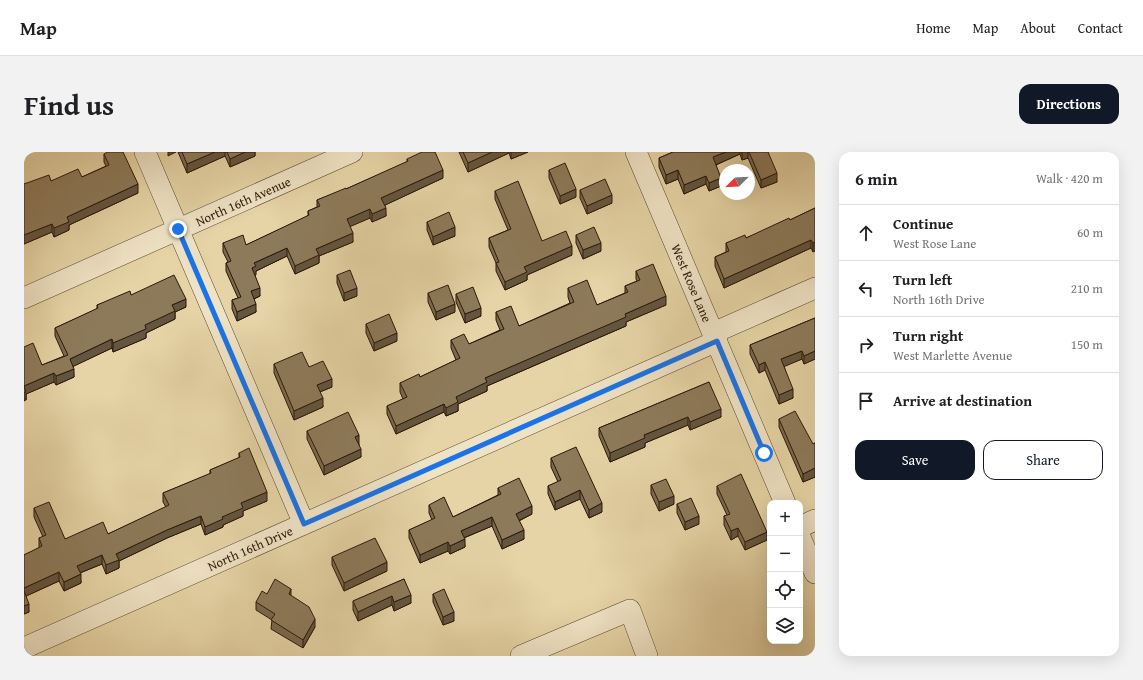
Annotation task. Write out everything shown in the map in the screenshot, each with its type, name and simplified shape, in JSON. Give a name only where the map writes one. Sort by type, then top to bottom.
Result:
[{"type":"street","points":[[145,152],[304,524]]},
{"type":"street","name":"North 16th Avenue","points":[[24,298],[352,152]]},
{"type":"street","name":"West Rose Lane","points":[[636,152],[785,500]]},
{"type":"street","name":"North 16th Drive","points":[[24,648],[304,524],[715,337],[815,288]]},
{"type":"street","points":[[803,526],[815,520]]},
{"type":"street","points":[[803,545],[815,573]]},
{"type":"street","points":[[521,656],[630,610],[647,656]]},
{"type":"building","points":[[108,152],[123,152],[138,184],[67,217],[69,222],[54,228],[52,224],[24,235],[24,184],[49,175],[51,181],[78,169],[82,177],[109,165],[104,154]]},
{"type":"building","points":[[182,152],[215,152],[187,164]]},
{"type":"building","points":[[227,152],[245,152],[230,159]]},
{"type":"building","points":[[422,152],[435,152],[443,170],[381,198],[386,208],[372,214],[370,209],[347,219],[353,233],[316,249],[319,255],[295,266],[287,248],[254,263],[256,266],[252,268],[260,288],[251,291],[256,304],[237,312],[232,300],[241,297],[226,263],[231,261],[223,243],[243,235],[246,245],[309,215],[308,211],[320,206],[317,200],[346,189],[408,161],[407,159]]},
{"type":"building","points":[[463,152],[492,152],[468,163]]},
{"type":"building","points":[[673,152],[726,152],[713,157],[719,173],[719,179],[709,183],[706,176],[684,185],[678,170],[666,175],[659,158]]},
{"type":"building","points":[[749,152],[768,152],[777,173],[761,180]]},
{"type":"building","points":[[565,163],[576,189],[560,196],[549,170]]},
{"type":"building","points":[[605,179],[612,195],[587,206],[580,190]]},
{"type":"building","points":[[518,181],[542,241],[566,231],[572,246],[524,267],[527,272],[505,282],[496,263],[499,262],[489,238],[511,229],[495,191]]},
{"type":"building","points":[[815,208],[815,242],[813,243],[811,240],[724,279],[715,257],[729,251],[726,243],[745,235],[746,238]]},
{"type":"building","points":[[449,212],[455,227],[433,237],[427,222]]},
{"type":"building","points":[[594,227],[601,243],[583,250],[576,235]]},
{"type":"building","points":[[653,264],[666,296],[625,314],[626,317],[485,378],[487,382],[456,397],[458,402],[446,408],[444,404],[396,426],[387,406],[407,397],[400,383],[419,374],[420,377],[460,358],[451,340],[464,334],[469,344],[504,329],[496,312],[511,306],[519,326],[574,302],[568,288],[587,280],[597,305],[628,292],[625,286],[640,280],[636,271]]},
{"type":"building","points":[[350,270],[357,288],[344,293],[337,275]]},
{"type":"building","points":[[174,275],[186,299],[172,305],[175,311],[145,325],[146,329],[113,343],[112,339],[70,359],[74,369],[56,376],[54,373],[24,386],[24,347],[33,343],[42,365],[68,355],[55,328],[98,308],[97,305],[130,291],[131,295]]},
{"type":"building","points":[[448,285],[455,304],[436,312],[428,293]]},
{"type":"building","points":[[473,287],[481,308],[465,314],[456,294]]},
{"type":"building","points":[[389,314],[397,333],[374,343],[366,324]]},
{"type":"building","points":[[815,318],[815,351],[804,356],[802,351],[781,359],[793,389],[779,395],[765,362],[759,365],[750,345]]},
{"type":"building","points":[[302,352],[309,367],[323,361],[332,379],[317,385],[323,398],[294,411],[274,364]]},
{"type":"building","points":[[709,382],[721,409],[690,422],[688,417],[644,435],[645,438],[610,453],[599,428]]},
{"type":"building","points":[[795,411],[813,444],[815,443],[815,468],[803,474],[779,419]]},
{"type":"building","points":[[348,412],[359,435],[355,437],[361,449],[324,466],[307,431]]},
{"type":"building","points":[[576,447],[602,503],[589,510],[580,490],[555,502],[548,486],[561,480],[551,458]]},
{"type":"building","points":[[249,448],[267,492],[241,503],[243,508],[222,517],[223,519],[205,527],[201,516],[167,530],[116,554],[119,560],[106,565],[102,555],[77,566],[81,574],[64,582],[59,572],[24,588],[24,555],[42,546],[39,538],[46,535],[34,508],[49,502],[65,539],[103,522],[108,534],[169,505],[163,493],[211,473],[210,470],[240,457],[239,453]]},
{"type":"building","points":[[741,474],[767,532],[745,542],[738,528],[731,531],[724,516],[730,514],[717,486]]},
{"type":"building","points":[[519,478],[532,506],[516,514],[524,530],[502,540],[492,517],[461,531],[465,539],[450,546],[448,542],[420,555],[409,530],[435,518],[429,505],[444,497],[453,517],[501,494],[498,488]]},
{"type":"building","points":[[666,479],[674,496],[659,502],[651,485]]},
{"type":"building","points":[[691,498],[699,516],[685,522],[677,504]]},
{"type":"building","points":[[375,538],[387,562],[344,583],[332,557]]},
{"type":"building","points":[[275,579],[291,589],[289,594],[309,607],[315,619],[303,640],[271,620],[275,614],[256,602],[262,591],[267,594]]},
{"type":"building","points":[[404,579],[411,595],[394,602],[392,596],[358,612],[353,601]]},
{"type":"building","points":[[444,589],[454,612],[443,617],[433,594]]},
{"type":"building","points":[[24,591],[29,604],[24,606]]},
{"type":"route","points":[[178,229],[304,524],[717,341],[764,453]]}]
